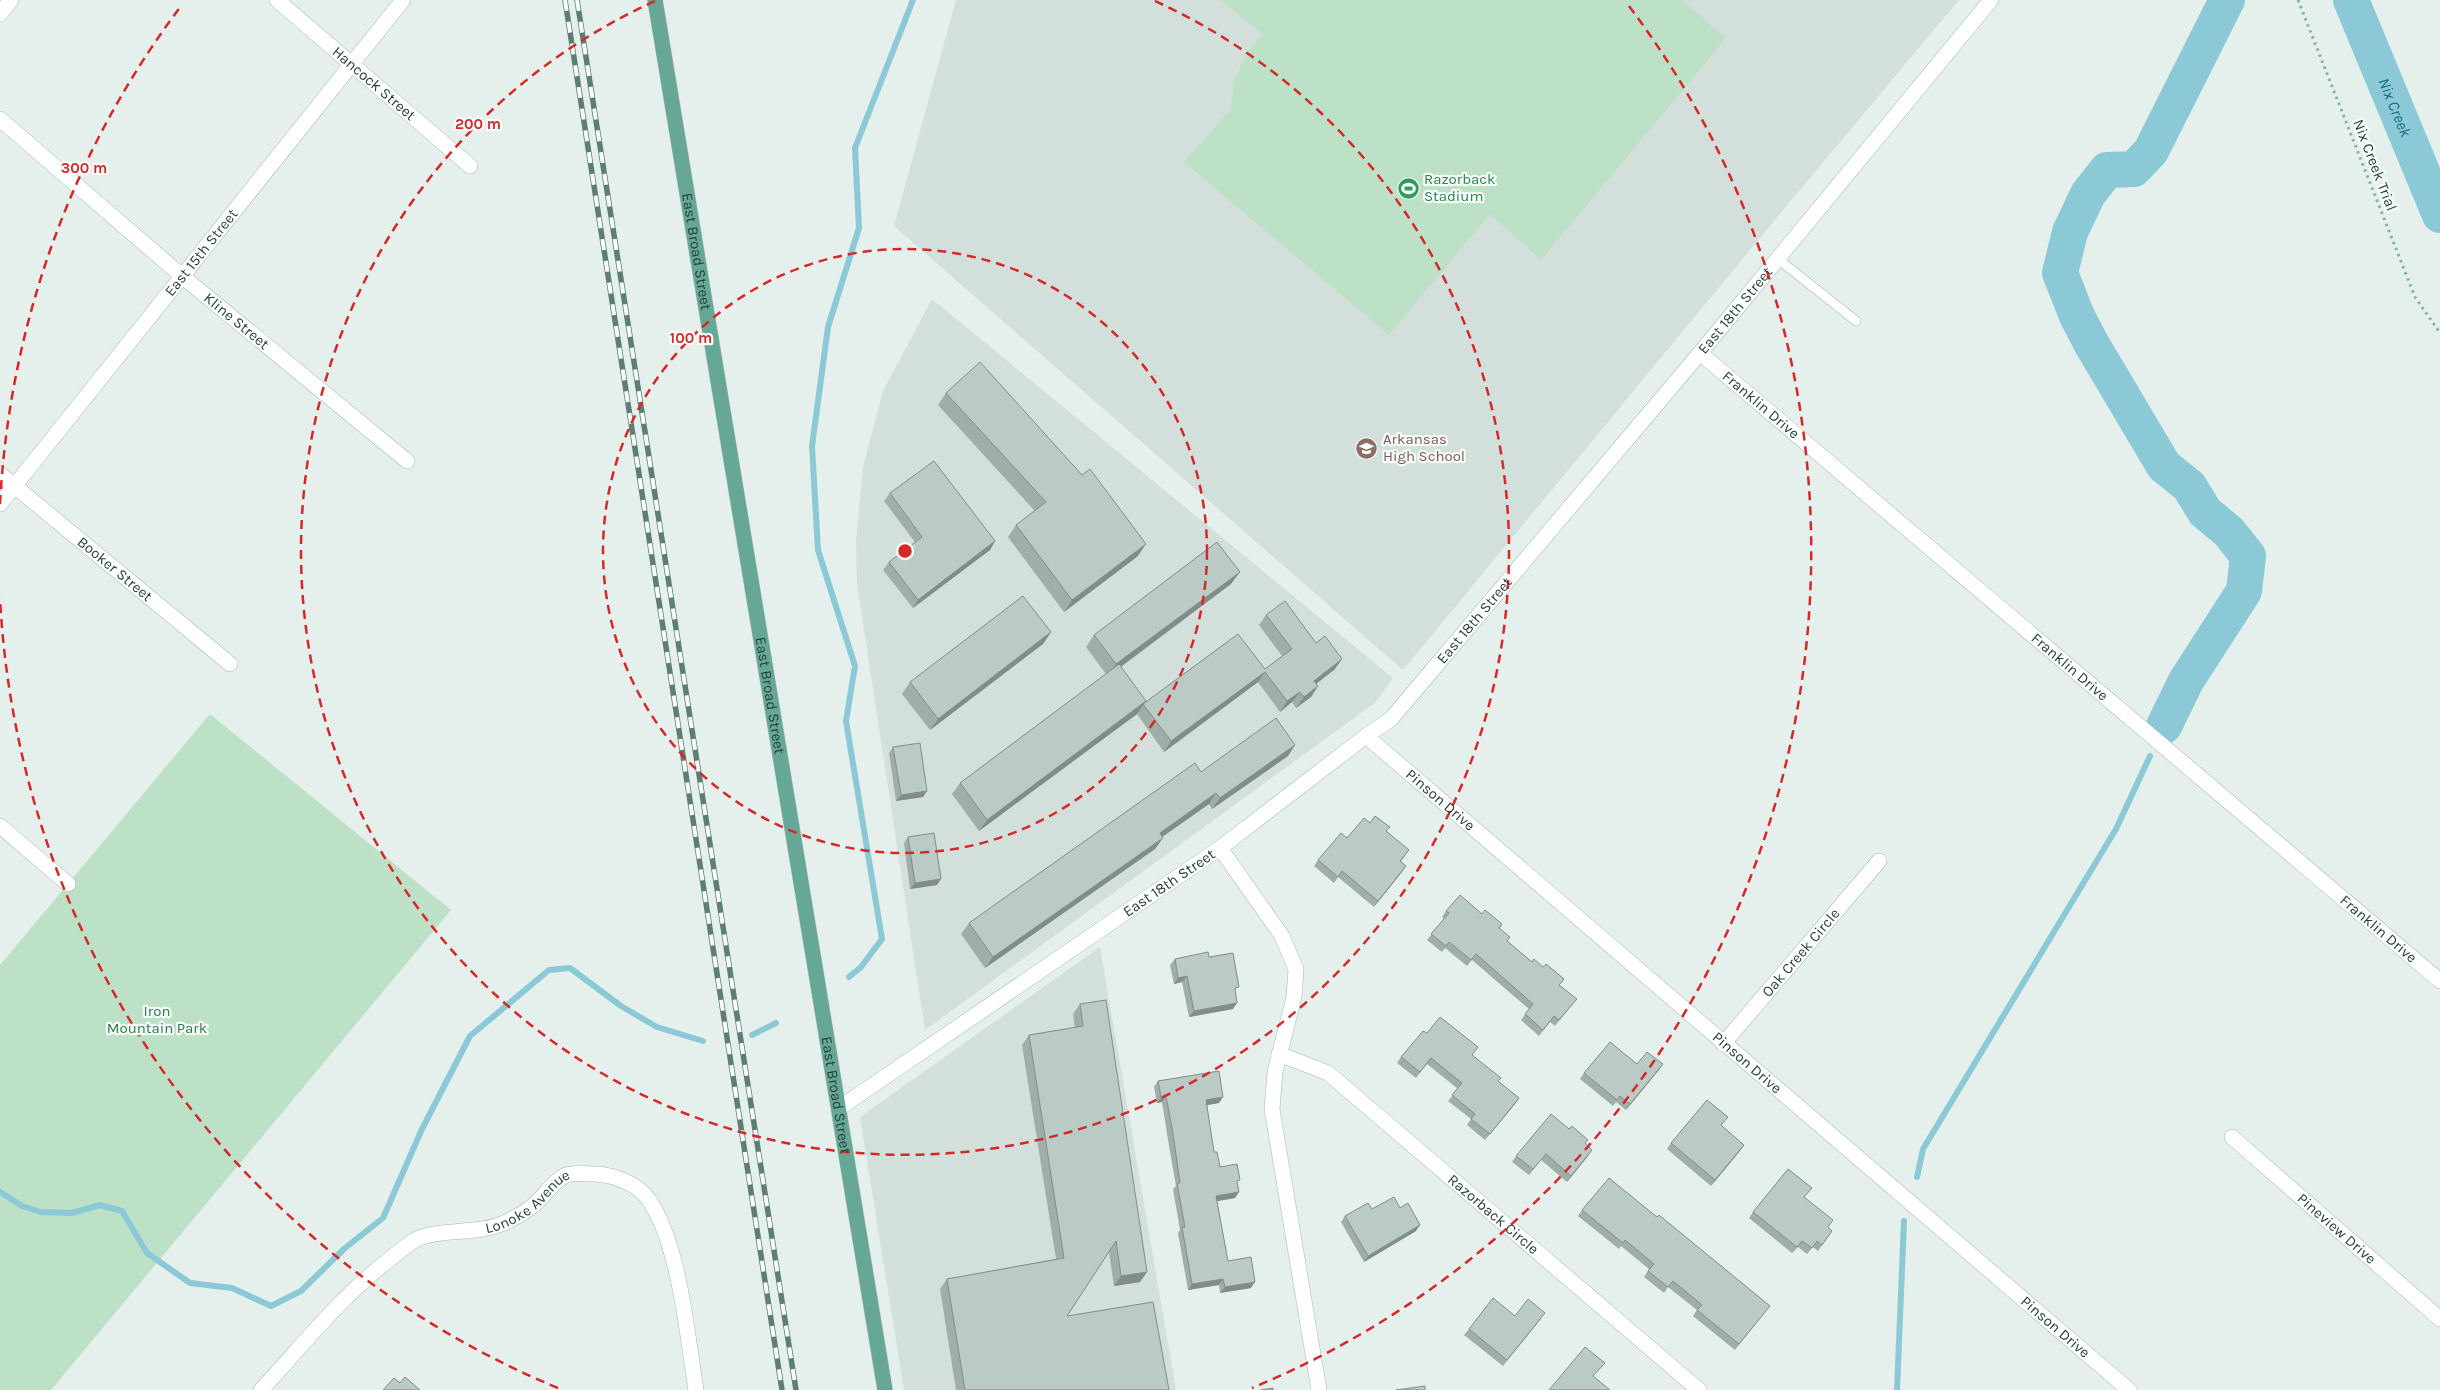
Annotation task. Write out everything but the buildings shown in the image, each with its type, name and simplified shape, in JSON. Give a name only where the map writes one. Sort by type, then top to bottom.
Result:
[{"type":"main road","name":"East Broad Street","points":[[656,0],[885,1390]]},
{"type":"street","points":[[0,14],[11,0]]},
{"type":"street","name":"Hancock Street","points":[[277,0],[470,166]]},
{"type":"street","name":"East 15th Street","points":[[0,504],[403,0]]},
{"type":"street","name":"East 18th Street","points":[[838,1109],[1220,848],[1366,736],[1391,720],[1700,353],[1991,0]]},
{"type":"street","name":"Kline Street","points":[[0,119],[183,276],[407,462]]},
{"type":"street","name":"Franklin Drive","points":[[1700,353],[2440,981]]},
{"type":"street","name":"Booker Street","points":[[0,474],[230,664]]},
{"type":"street","name":"Pinson Drive","points":[[1366,736],[2129,1390]]},
{"type":"street","points":[[0,826],[68,884]]},
{"type":"street","points":[[1220,848],[1282,936],[1296,969],[1294,997],[1274,1072],[1272,1109],[1319,1390]]},
{"type":"street","name":"Oak Creek Circle","points":[[1724,1044],[1879,861]]},
{"type":"street","name":"Razorback Circle","points":[[1279,1054],[1328,1073],[1699,1390]]},
{"type":"street","name":"Pineview Drive","points":[[2232,1137],[2440,1319]]},
{"type":"street","name":"Lonoke Avenue","points":[[261,1390],[365,1279],[416,1239],[430,1235],[495,1227],[536,1204],[564,1176],[575,1173],[607,1175],[620,1178],[634,1186],[648,1199],[662,1229],[678,1279],[696,1390]]},
{"type":"lane","points":[[1778,259],[1856,321]]},
{"type":"path","name":"Nix Creek Trial","points":[[2298,0],[2415,297],[2440,333]]},
{"type":"shaded area","name":"Arkansas High School","points":[[956,0],[1959,0],[1403,670],[894,226]]},
{"type":"shaded area","points":[[932,299],[1393,678],[1376,702],[925,1030],[857,584],[856,541],[863,467],[883,391]]},
{"type":"shaded area","points":[[1100,947],[1176,1390],[904,1390],[860,1117]]},
{"type":"green space","name":"Razorback Stadium","points":[[1221,0],[1682,0],[1726,38],[1541,260],[1490,214],[1389,335],[1184,162],[1231,109],[1233,85],[1246,54],[1262,34]]},
{"type":"green space","name":"Iron Mountain Park","points":[[210,714],[451,910],[51,1390],[0,1390],[0,965]]},
{"type":"waterway","points":[[849,977],[861,967],[882,939],[846,721],[855,666],[818,550],[812,446],[828,327],[859,228],[855,148],[913,0]]},
{"type":"waterway","points":[[2164,726],[2186,681],[2244,591],[2248,556],[2229,532],[2205,512],[2189,486],[2164,466],[2091,343],[2077,316],[2060,273],[2070,232],[2088,194],[2107,170],[2134,169],[2151,151],[2227,0]]},
{"type":"waterway","name":"Nix Creek","points":[[2351,0],[2440,215]]},
{"type":"waterway","points":[[1917,1177],[1923,1149],[2116,829],[2150,756]]},
{"type":"waterway","points":[[0,1192],[22,1206],[41,1212],[72,1213],[100,1205],[122,1211],[147,1253],[190,1283],[232,1288],[271,1306],[301,1291],[345,1248],[383,1218],[422,1129],[470,1036],[549,970],[570,968],[621,1006],[657,1027],[703,1041]]},
{"type":"waterway","points":[[752,1035],[776,1023]]},
{"type":"waterway","points":[[1897,1390],[1904,1221]]},
{"type":"railway","points":[[565,0],[782,1390]]},
{"type":"railway","points":[[577,0],[796,1390]]},
{"type":"place","name":"Razorback Stadium","points":[[1408,188]]},
{"type":"place","name":"Arkansas High School","points":[[1367,448]]}]
